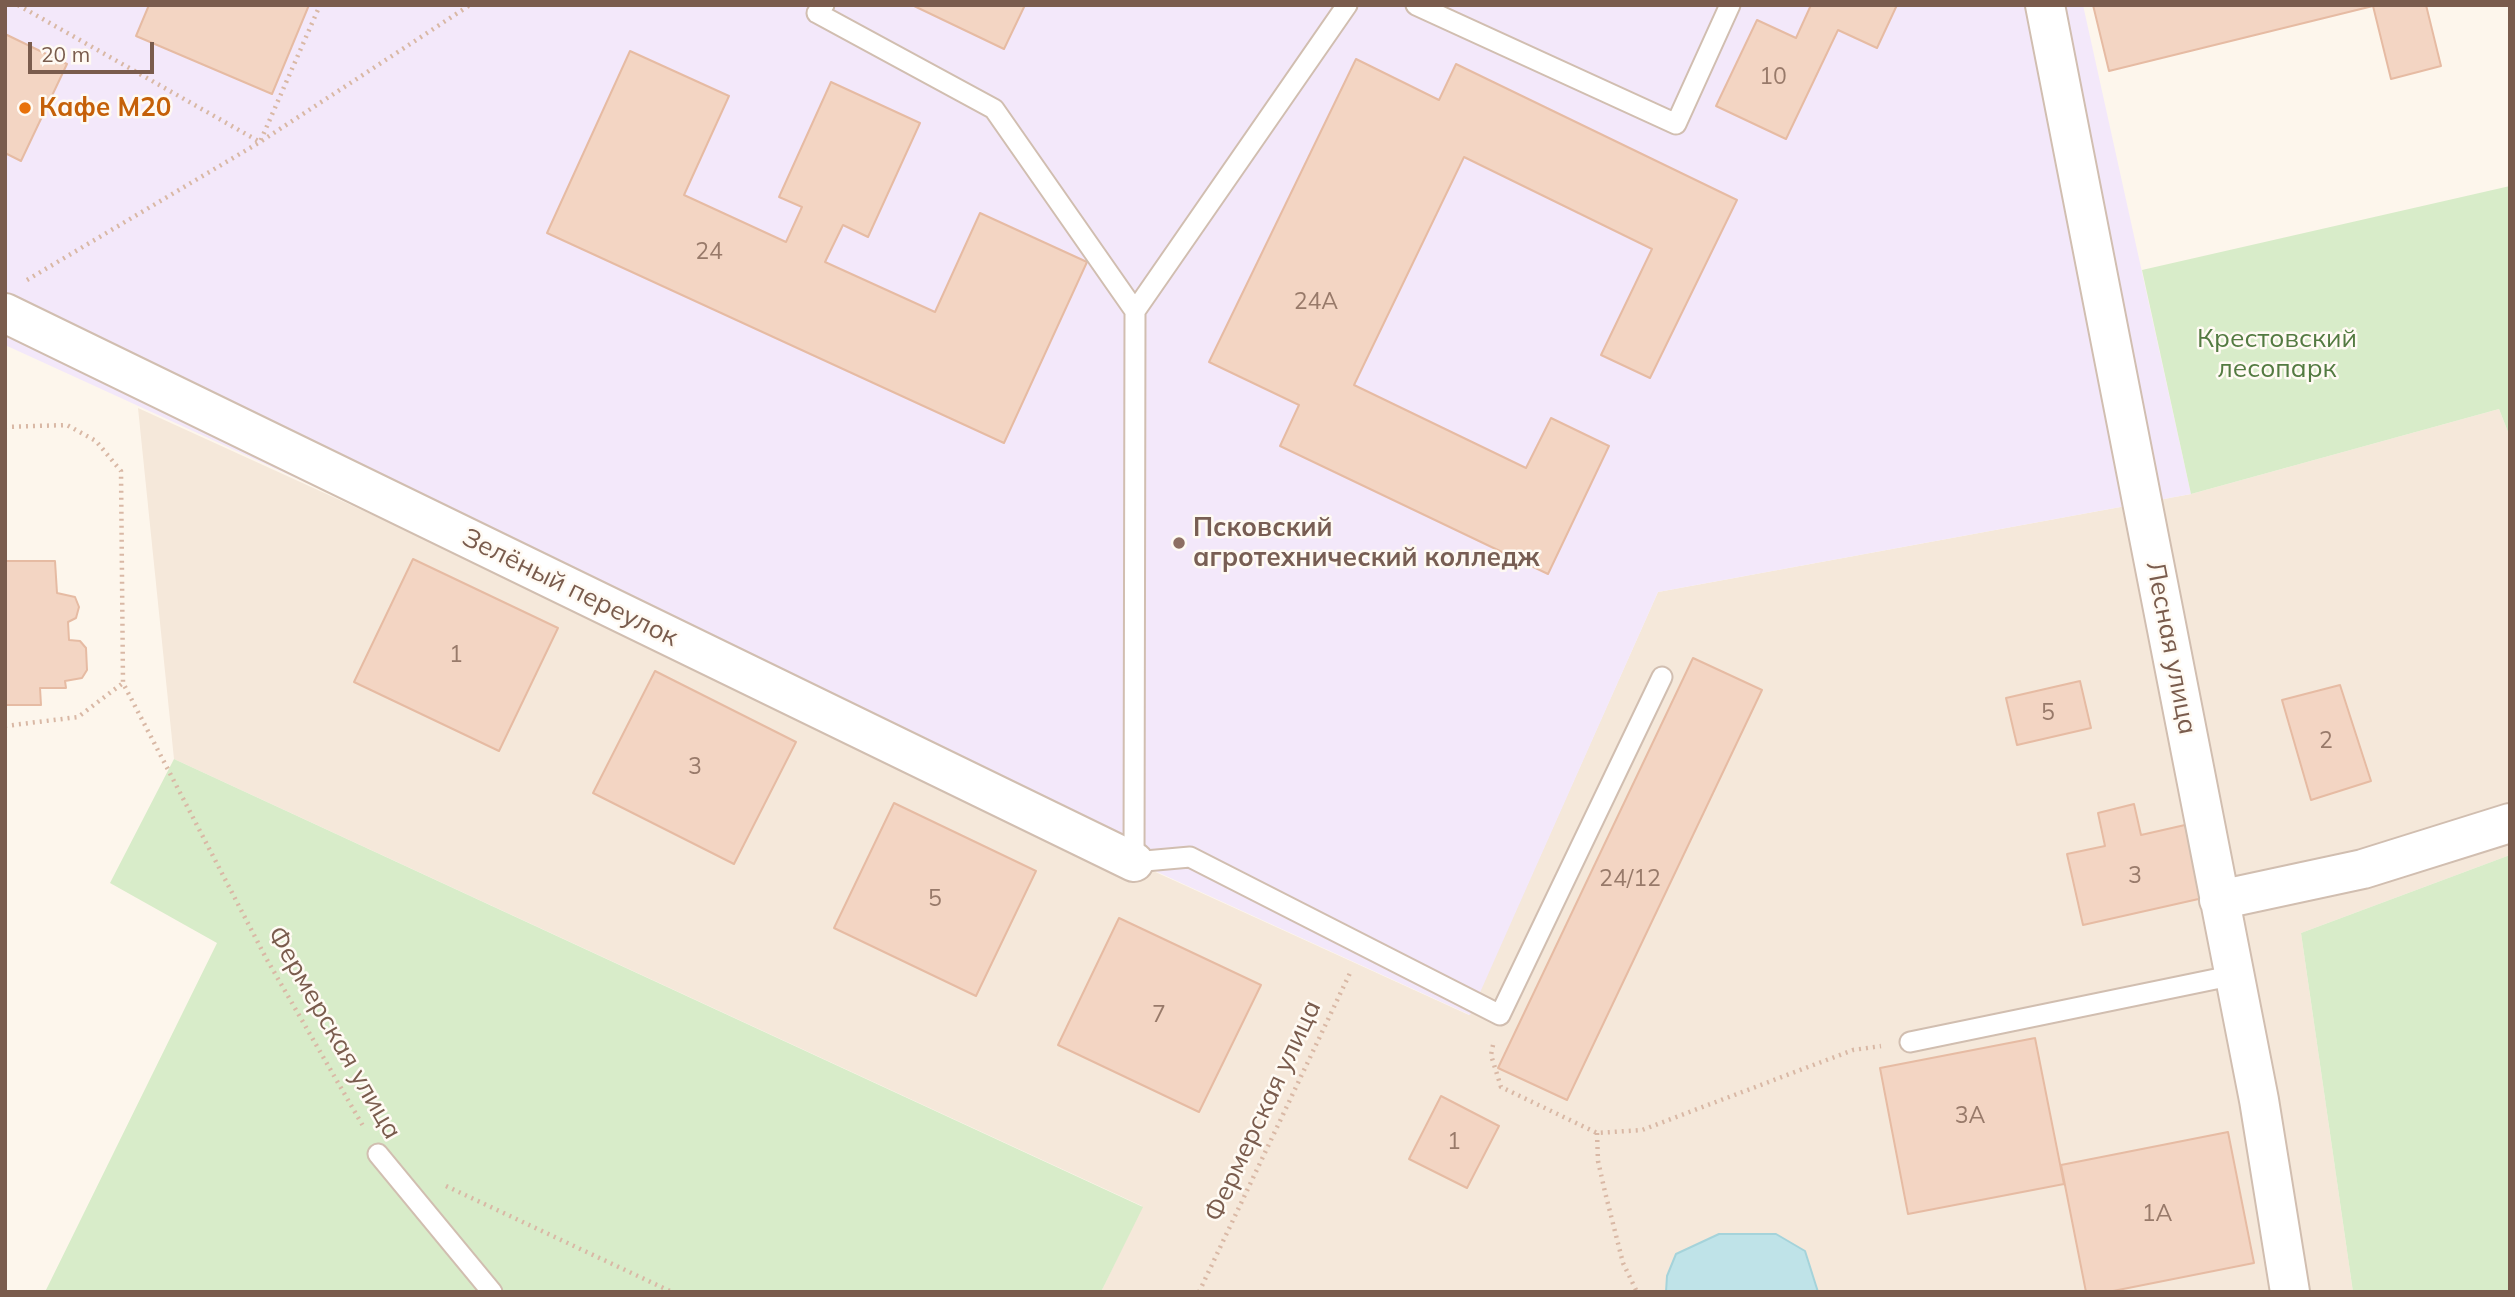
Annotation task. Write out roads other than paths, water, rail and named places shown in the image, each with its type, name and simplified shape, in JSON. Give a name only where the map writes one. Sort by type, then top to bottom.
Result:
[{"type":"street","name":"Лесная улица","points":[[2045,5],[2235,975],[2290,1292]]},
{"type":"street","name":"Зелёный переулок","points":[[11,299],[1134,862]]},
{"type":"street","points":[[2219,900],[2363,869],[2510,823]]},
{"type":"lane","points":[[824,5],[817,13],[994,109],[1135,311]]},
{"type":"lane","points":[[1347,5],[1135,311],[1134,862],[1190,857],[1362,947],[1500,1014],[1662,677]]},
{"type":"lane","points":[[1416,5],[1676,124],[1730,5]]},
{"type":"lane","points":[[1910,1042],[2235,975]]},
{"type":"lane","points":[[378,1154],[492,1292]]},
{"type":"water","points":[[1719,1234],[1776,1234],[1805,1251],[1818,1292],[1666,1292],[1667,1276],[1676,1254]]},
{"type":"place","name":"Кафе М20","points":[[25,108]]},
{"type":"place","name":"Псковский агротехнический колледж","points":[[1179,543]]},
{"type":"park label","name":"Крестовский лесопарк","points":[[2277,354]]}]
